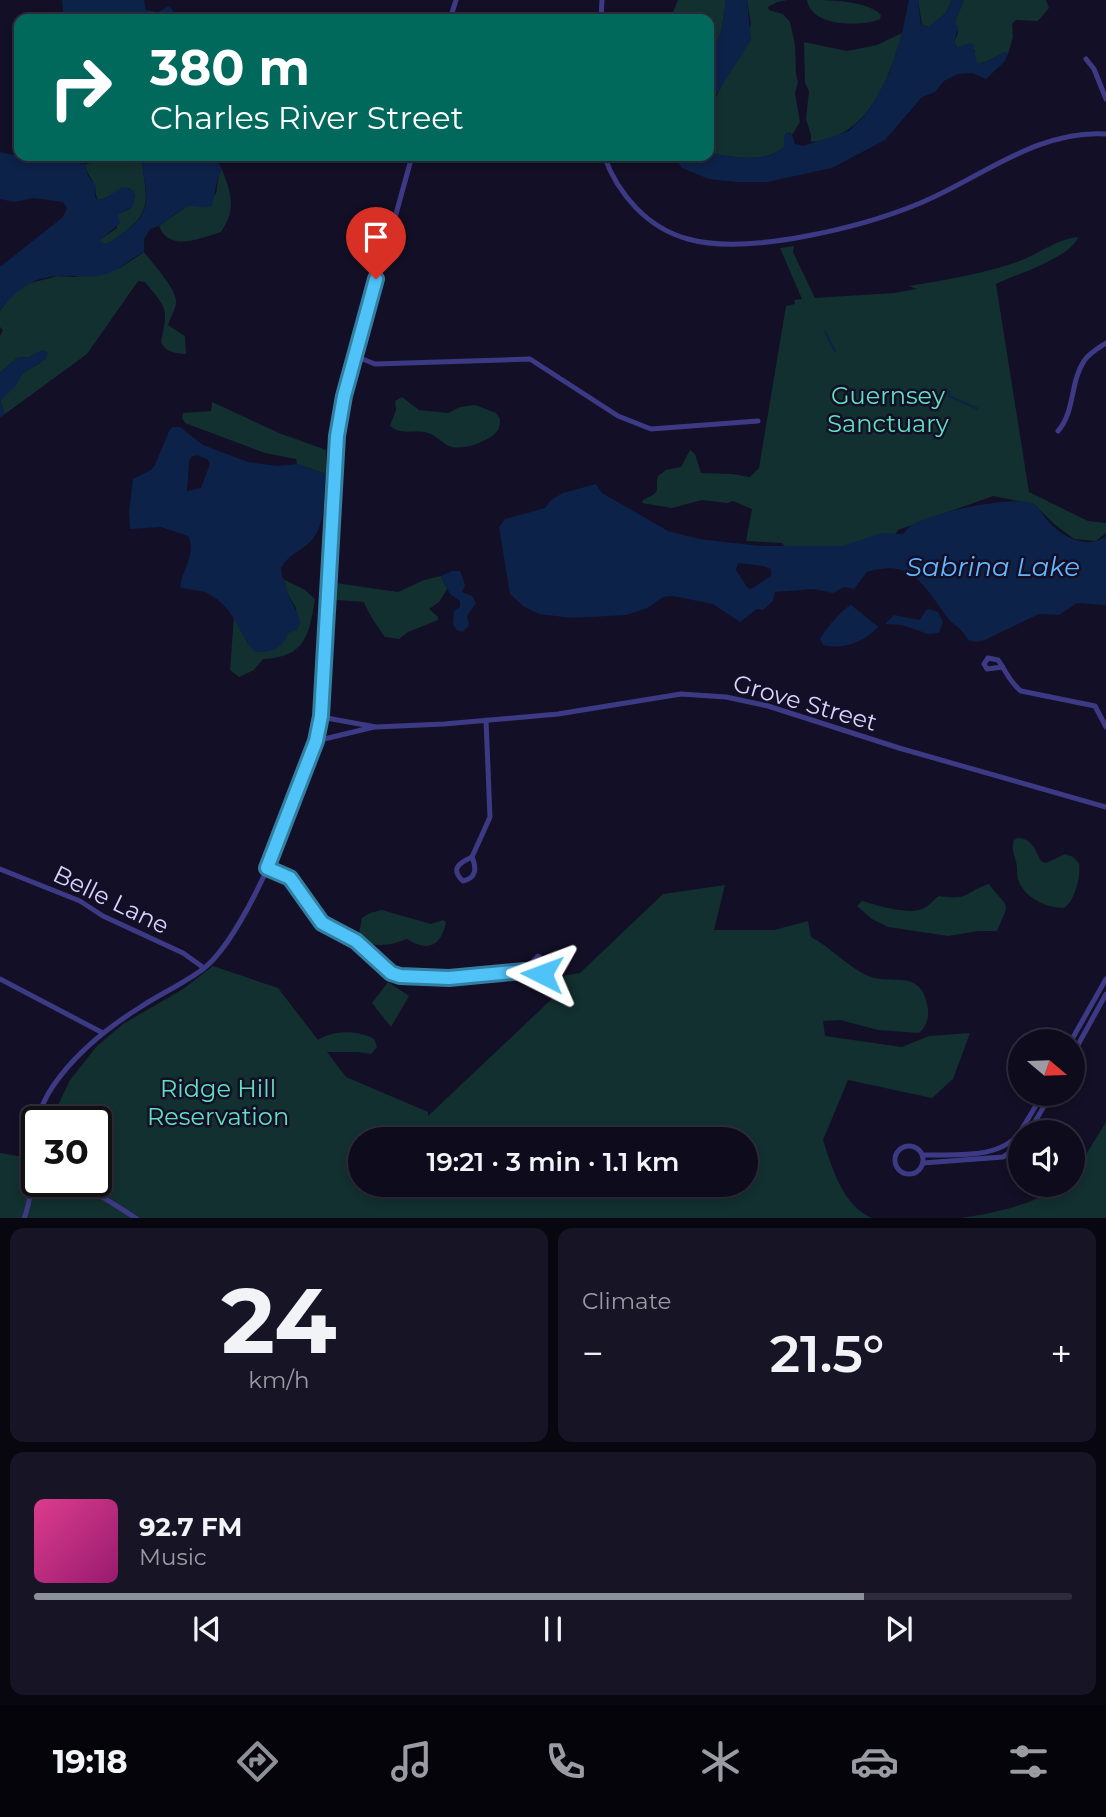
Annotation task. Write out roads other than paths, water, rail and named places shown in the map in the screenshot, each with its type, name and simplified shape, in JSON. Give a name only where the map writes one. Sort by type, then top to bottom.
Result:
[{"type":"street","points":[[1086,59],[1094,69],[1106,99]]},
{"type":"street","points":[[606,161],[610,174],[622,191],[634,206],[656,225],[690,240],[742,244],[813,235],[873,219],[918,204],[1043,143],[1084,135],[1106,134]]},
{"type":"street","points":[[41,1106],[54,1085],[103,1033],[204,968],[229,938],[267,868],[316,741],[321,716],[335,448],[339,421],[411,161]]},
{"type":"street","points":[[1058,431],[1065,423],[1083,362],[1106,343]]},
{"type":"street","points":[[355,356],[375,364],[530,359],[618,416],[651,429],[758,421]]},
{"type":"street","points":[[1003,667],[1015,687],[1021,691],[1095,706],[1106,727]]},
{"type":"street","name":"Grove Street","points":[[321,716],[376,727],[558,714],[681,694],[726,697],[768,706],[899,748],[1106,807]]},
{"type":"street","points":[[472,858],[459,863],[456,868],[457,875],[463,881],[474,874],[472,858],[490,817],[486,720]]},
{"type":"street","points":[[316,741],[376,727]]},
{"type":"street","points":[[267,868],[290,878],[322,923],[356,941],[391,973],[400,976],[449,978],[524,971],[542,974],[546,973],[549,963],[538,956],[524,971]]},
{"type":"street","name":"Belle Lane","points":[[0,869],[80,901],[103,916],[183,953],[204,968]]},
{"type":"street","points":[[0,979],[103,1033]]},
{"type":"street","points":[[1078,1029],[1106,979]]},
{"type":"street","points":[[1085,1032],[1106,994]]},
{"type":"street","points":[[923,1155],[993,1151],[1008,1145]]},
{"type":"street","points":[[905,1146],[916,1147],[923,1155],[923,1163],[917,1172],[907,1174],[898,1170],[895,1161],[898,1151],[905,1146]]},
{"type":"street","points":[[923,1163],[994,1159],[1008,1153]]},
{"type":"street","points":[[24,1218],[29,1197]]},
{"type":"street","points":[[100,1197],[135,1218]]},
{"type":"water","points":[[62,0],[144,0],[146,10],[158,12],[169,6],[175,14],[65,14]]},
{"type":"water","points":[[726,0],[747,0],[751,40],[714,98],[714,46],[721,33]]},
{"type":"water","points":[[909,0],[918,0],[921,25],[928,27],[946,13],[952,0],[964,0],[955,21],[958,27],[954,43],[958,47],[973,44],[977,63],[986,62],[1006,52],[1008,54],[1005,61],[986,79],[972,73],[958,74],[944,81],[935,92],[922,97],[885,140],[832,168],[767,182],[736,182],[709,179],[682,168],[677,161],[714,161],[714,154],[738,157],[767,156],[784,147],[786,132],[792,135],[795,144],[803,146],[849,131],[873,104],[890,72]]},
{"type":"water","points":[[0,152],[14,155],[14,161],[67,161],[86,164],[88,176],[96,186],[95,197],[98,200],[122,187],[133,190],[135,195],[133,207],[118,214],[120,223],[99,241],[104,244],[128,229],[143,213],[146,196],[142,161],[217,161],[222,169],[212,206],[184,208],[150,229],[144,239],[144,252],[107,274],[49,277],[32,282],[11,297],[0,311],[0,267],[63,217],[67,208],[63,202],[33,198],[14,202],[0,199]]},
{"type":"water","points":[[43,350],[48,352],[46,359],[23,373],[15,387],[0,401],[0,373],[17,358],[29,357]]},
{"type":"water","points":[[0,401],[5,414],[0,418]]},
{"type":"water","points":[[173,427],[180,427],[203,445],[248,462],[277,466],[297,464],[326,474],[319,528],[309,543],[290,557],[281,568],[300,623],[297,630],[288,633],[276,649],[255,652],[224,605],[207,593],[180,587],[191,549],[188,536],[161,527],[130,529],[133,479],[155,465]],"holes":[[[197,455],[207,459],[210,464],[201,488],[187,491],[191,457]]]},
{"type":"water","name":"Sabrina Lake","points":[[596,484],[602,493],[668,531],[699,539],[760,546],[842,546],[882,533],[903,534],[919,522],[950,511],[1005,502],[1031,503],[1055,528],[1068,537],[1091,542],[1106,536],[1106,605],[1077,603],[1059,615],[1039,614],[976,642],[968,640],[915,577],[895,569],[882,569],[867,572],[854,589],[844,587],[833,593],[813,589],[775,592],[773,601],[763,610],[757,609],[740,622],[713,604],[673,596],[663,597],[648,608],[626,615],[572,618],[539,614],[523,606],[510,594],[499,527],[505,519],[545,508],[551,500],[563,493]],"holes":[[[738,563],[771,569],[771,576],[751,589],[736,570]]]},
{"type":"water","points":[[460,571],[465,585],[462,592],[472,596],[476,603],[467,616],[469,626],[462,632],[453,625],[454,611],[460,607],[460,601],[450,594],[441,576]]},
{"type":"water","points":[[851,605],[878,627],[853,643],[823,645],[820,639],[822,635]]},
{"type":"water","points":[[929,609],[938,612],[943,622],[939,633],[928,634],[902,625],[885,624],[894,615],[920,620]]},
{"type":"waterway","points":[[825,332],[835,351]]},
{"type":"waterway","points":[[949,392],[949,396],[978,409]]},
{"type":"park label","name":"Guernsey Sanctuary","points":[[888,410]]},
{"type":"park label","name":"Ridge Hill Reservation","points":[[218,1103]]}]
